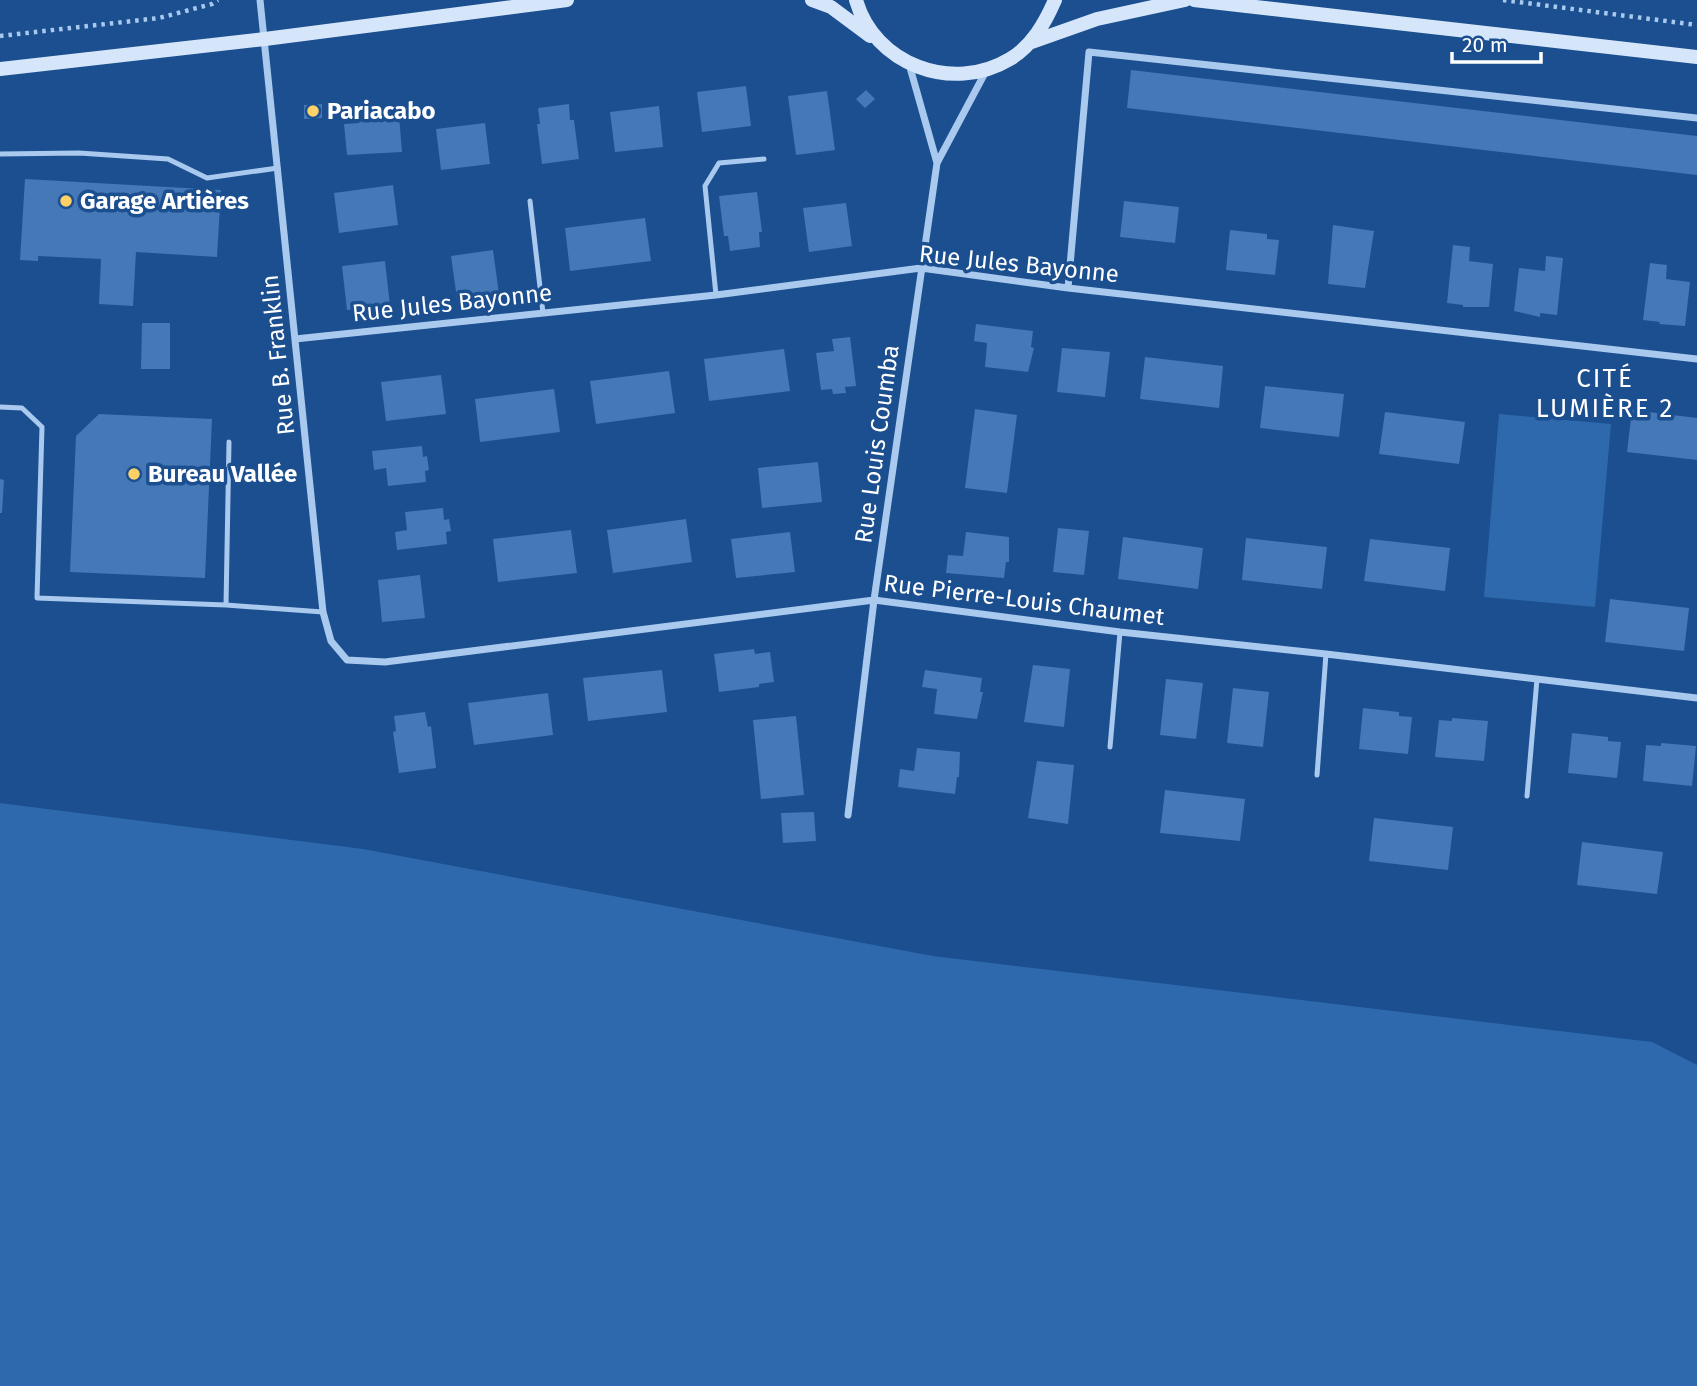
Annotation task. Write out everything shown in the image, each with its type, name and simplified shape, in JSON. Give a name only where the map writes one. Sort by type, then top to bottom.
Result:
[{"type":"main road","points":[[0,69],[265,39],[567,0]]},
{"type":"main road","points":[[812,0],[831,7],[909,64],[933,73],[960,75],[986,70],[1010,59],[1031,43],[1097,19],[1185,0]]},
{"type":"main road","points":[[856,0],[861,17],[882,45]]},
{"type":"main road","points":[[1031,43],[1046,21],[1055,0]]},
{"type":"main road","points":[[1194,0],[1697,57]]},
{"type":"street","name":"Rue B. Franklin","points":[[260,0],[323,612],[331,641],[347,660]]},
{"type":"street","points":[[1068,288],[1089,52],[1697,118]]},
{"type":"street","name":"Rue Louis Coumba","points":[[909,64],[937,163]]},
{"type":"street","name":"Rue Louis Coumba","points":[[848,815],[874,600],[937,163],[986,70]]},
{"type":"street","name":"Rue Jules Bayonne","points":[[295,339],[716,295],[921,268],[1068,288],[1697,359]]},
{"type":"street","name":"Rue Pierre-Louis Chaumet","points":[[347,660],[385,662],[874,600],[1120,632],[1697,698]]},
{"type":"lane","points":[[0,154],[79,153],[168,159],[206,178],[278,168]]},
{"type":"lane","points":[[716,295],[705,186],[719,163],[764,159]]},
{"type":"lane","points":[[530,201],[543,313]]},
{"type":"lane","points":[[0,407],[22,408],[42,427],[37,598],[226,605],[323,612]]},
{"type":"lane","points":[[226,605],[229,442]]},
{"type":"lane","points":[[1110,747],[1120,632]]},
{"type":"lane","points":[[1317,775],[1326,654]]},
{"type":"lane","points":[[1527,796],[1537,679]]},
{"type":"path","points":[[0,36],[159,18],[218,0]]},
{"type":"path","points":[[1503,0],[1697,25]]},
{"type":"shaded area","points":[[1499,414],[1611,424],[1595,607],[1484,597]]},
{"type":"shaded area","points":[[0,803],[363,849],[933,956],[1652,1042],[1697,1065],[1697,1386],[0,1386]]},
{"type":"building","points":[[1131,70],[1697,136],[1697,175],[1127,108]]},
{"type":"building","points":[[746,86],[751,126],[702,132],[697,92]]},
{"type":"building","points":[[866,90],[875,99],[865,108],[856,99]]},
{"type":"building","points":[[827,91],[835,150],[796,155],[788,96]]},
{"type":"building","name":"Pariacabo","points":[[322,104],[322,118],[304,119],[304,105]]},
{"type":"building","points":[[569,104],[579,159],[542,164],[537,124],[540,124],[538,108]]},
{"type":"building","points":[[659,106],[663,147],[615,152],[610,112]]},
{"type":"building","points":[[399,115],[402,152],[347,155],[344,124],[359,123],[359,118]]},
{"type":"building","points":[[485,123],[490,164],[441,170],[436,129]]},
{"type":"building","points":[[25,179],[221,190],[217,257],[136,252],[133,306],[99,304],[101,259],[38,256],[38,261],[20,260]]},
{"type":"building","points":[[393,185],[398,225],[339,233],[334,193]]},
{"type":"building","points":[[757,192],[762,232],[759,232],[760,247],[730,251],[728,236],[724,236],[719,196]]},
{"type":"building","points":[[1124,201],[1179,207],[1175,243],[1120,237]]},
{"type":"building","points":[[846,203],[852,246],[809,252],[803,208]]},
{"type":"building","points":[[645,218],[651,261],[570,271],[565,228]]},
{"type":"building","points":[[1333,225],[1374,231],[1365,288],[1328,284]]},
{"type":"building","points":[[1230,230],[1267,234],[1267,239],[1279,240],[1275,275],[1226,270]]},
{"type":"building","points":[[1453,245],[1470,247],[1469,261],[1493,264],[1489,307],[1463,307],[1447,303]]},
{"type":"building","points":[[493,250],[499,294],[457,299],[451,256]]},
{"type":"building","points":[[1546,256],[1563,258],[1557,315],[1540,313],[1540,317],[1514,311],[1519,268],[1545,271]]},
{"type":"building","points":[[385,261],[390,306],[347,310],[342,266]]},
{"type":"building","points":[[1650,263],[1667,265],[1666,279],[1690,282],[1685,326],[1643,320]]},
{"type":"building","points":[[142,323],[170,323],[170,369],[141,369]]},
{"type":"building","points":[[976,324],[1033,331],[1031,347],[1034,348],[1028,372],[985,367],[987,343],[974,341]]},
{"type":"building","points":[[850,337],[856,386],[845,387],[846,393],[833,394],[832,389],[821,390],[816,353],[834,351],[832,339]]},
{"type":"building","points":[[1062,348],[1110,352],[1105,397],[1057,392]]},
{"type":"building","points":[[784,349],[790,391],[709,401],[704,359]]},
{"type":"building","points":[[1145,357],[1223,366],[1219,408],[1140,399]]},
{"type":"building","points":[[669,371],[675,413],[596,424],[590,381]]},
{"type":"building","points":[[441,375],[446,414],[386,421],[381,382]]},
{"type":"building","points":[[1265,386],[1344,394],[1339,437],[1260,428]]},
{"type":"building","points":[[554,389],[560,432],[480,442],[475,399]]},
{"type":"building","points":[[975,409],[1017,415],[1007,493],[965,488]]},
{"type":"building","points":[[1632,410],[1697,418],[1697,460],[1627,452]]},
{"type":"building","points":[[1385,412],[1465,422],[1459,464],[1379,454]]},
{"type":"building","points":[[99,414],[212,419],[205,578],[70,572],[76,436]]},
{"type":"building","points":[[422,446],[423,457],[427,456],[429,470],[425,471],[426,482],[388,486],[386,468],[374,470],[372,451]]},
{"type":"building","points":[[818,462],[822,502],[762,508],[758,468]]},
{"type":"building","points":[[0,479],[4,480],[2,513],[0,513]]},
{"type":"building","points":[[443,508],[444,520],[449,519],[451,531],[446,532],[447,544],[397,550],[395,532],[407,530],[405,512]]},
{"type":"building","points":[[686,519],[692,562],[613,573],[607,530]]},
{"type":"building","points":[[1058,528],[1089,531],[1084,575],[1053,572]]},
{"type":"building","points":[[571,530],[577,573],[498,582],[493,539]]},
{"type":"building","points":[[790,532],[795,572],[736,578],[731,539]]},
{"type":"building","points":[[966,532],[1009,537],[1009,562],[1006,562],[1004,578],[946,573],[948,555],[963,556]]},
{"type":"building","points":[[1123,537],[1203,548],[1198,589],[1118,579]]},
{"type":"building","points":[[1246,538],[1327,547],[1322,589],[1242,580]]},
{"type":"building","points":[[1370,539],[1450,548],[1445,591],[1364,581]]},
{"type":"building","points":[[420,575],[425,618],[382,622],[378,580]]},
{"type":"building","points":[[1610,599],[1689,608],[1684,651],[1605,642]]},
{"type":"building","points":[[754,649],[755,654],[770,652],[774,682],[759,684],[759,687],[719,692],[714,654]]},
{"type":"building","points":[[1033,665],[1070,669],[1064,727],[1024,722]]},
{"type":"building","points":[[662,670],[667,712],[588,721],[583,678]]},
{"type":"building","points":[[925,670],[982,678],[980,692],[983,692],[977,719],[934,714],[937,689],[922,687]]},
{"type":"building","points":[[1166,679],[1203,683],[1196,739],[1160,735]]},
{"type":"building","points":[[1233,688],[1269,692],[1263,747],[1227,743]]},
{"type":"building","points":[[548,693],[553,735],[474,745],[468,703]]},
{"type":"building","points":[[1363,708],[1399,712],[1399,716],[1412,717],[1408,754],[1359,749]]},
{"type":"building","points":[[425,712],[428,727],[431,726],[436,768],[399,773],[393,732],[396,731],[394,716]]},
{"type":"building","points":[[796,716],[804,795],[761,799],[753,720]]},
{"type":"building","points":[[1452,718],[1488,721],[1484,761],[1435,757],[1439,720],[1452,721]]},
{"type":"building","points":[[1572,733],[1608,737],[1608,741],[1621,742],[1617,778],[1568,773]]},
{"type":"building","points":[[1661,743],[1696,746],[1692,786],[1643,781],[1646,745],[1661,746]]},
{"type":"building","points":[[917,748],[960,752],[955,794],[898,787],[900,769],[914,771]]},
{"type":"building","points":[[1037,761],[1074,765],[1068,824],[1028,818]]},
{"type":"building","points":[[1165,790],[1245,799],[1240,841],[1160,833]]},
{"type":"building","points":[[814,812],[816,841],[783,843],[781,813]]},
{"type":"building","points":[[1374,818],[1453,827],[1448,870],[1369,861]]},
{"type":"building","points":[[1582,842],[1663,852],[1657,894],[1577,885]]},
{"type":"place","name":"Pariacabo","points":[[313,111]]},
{"type":"place","name":"Garage Artières","points":[[66,201]]},
{"type":"place","name":"Bureau Vallée","points":[[134,474]]},
{"type":"district","name":"CITÉ LUMIÈRE 2","points":[[1605,393]]}]
